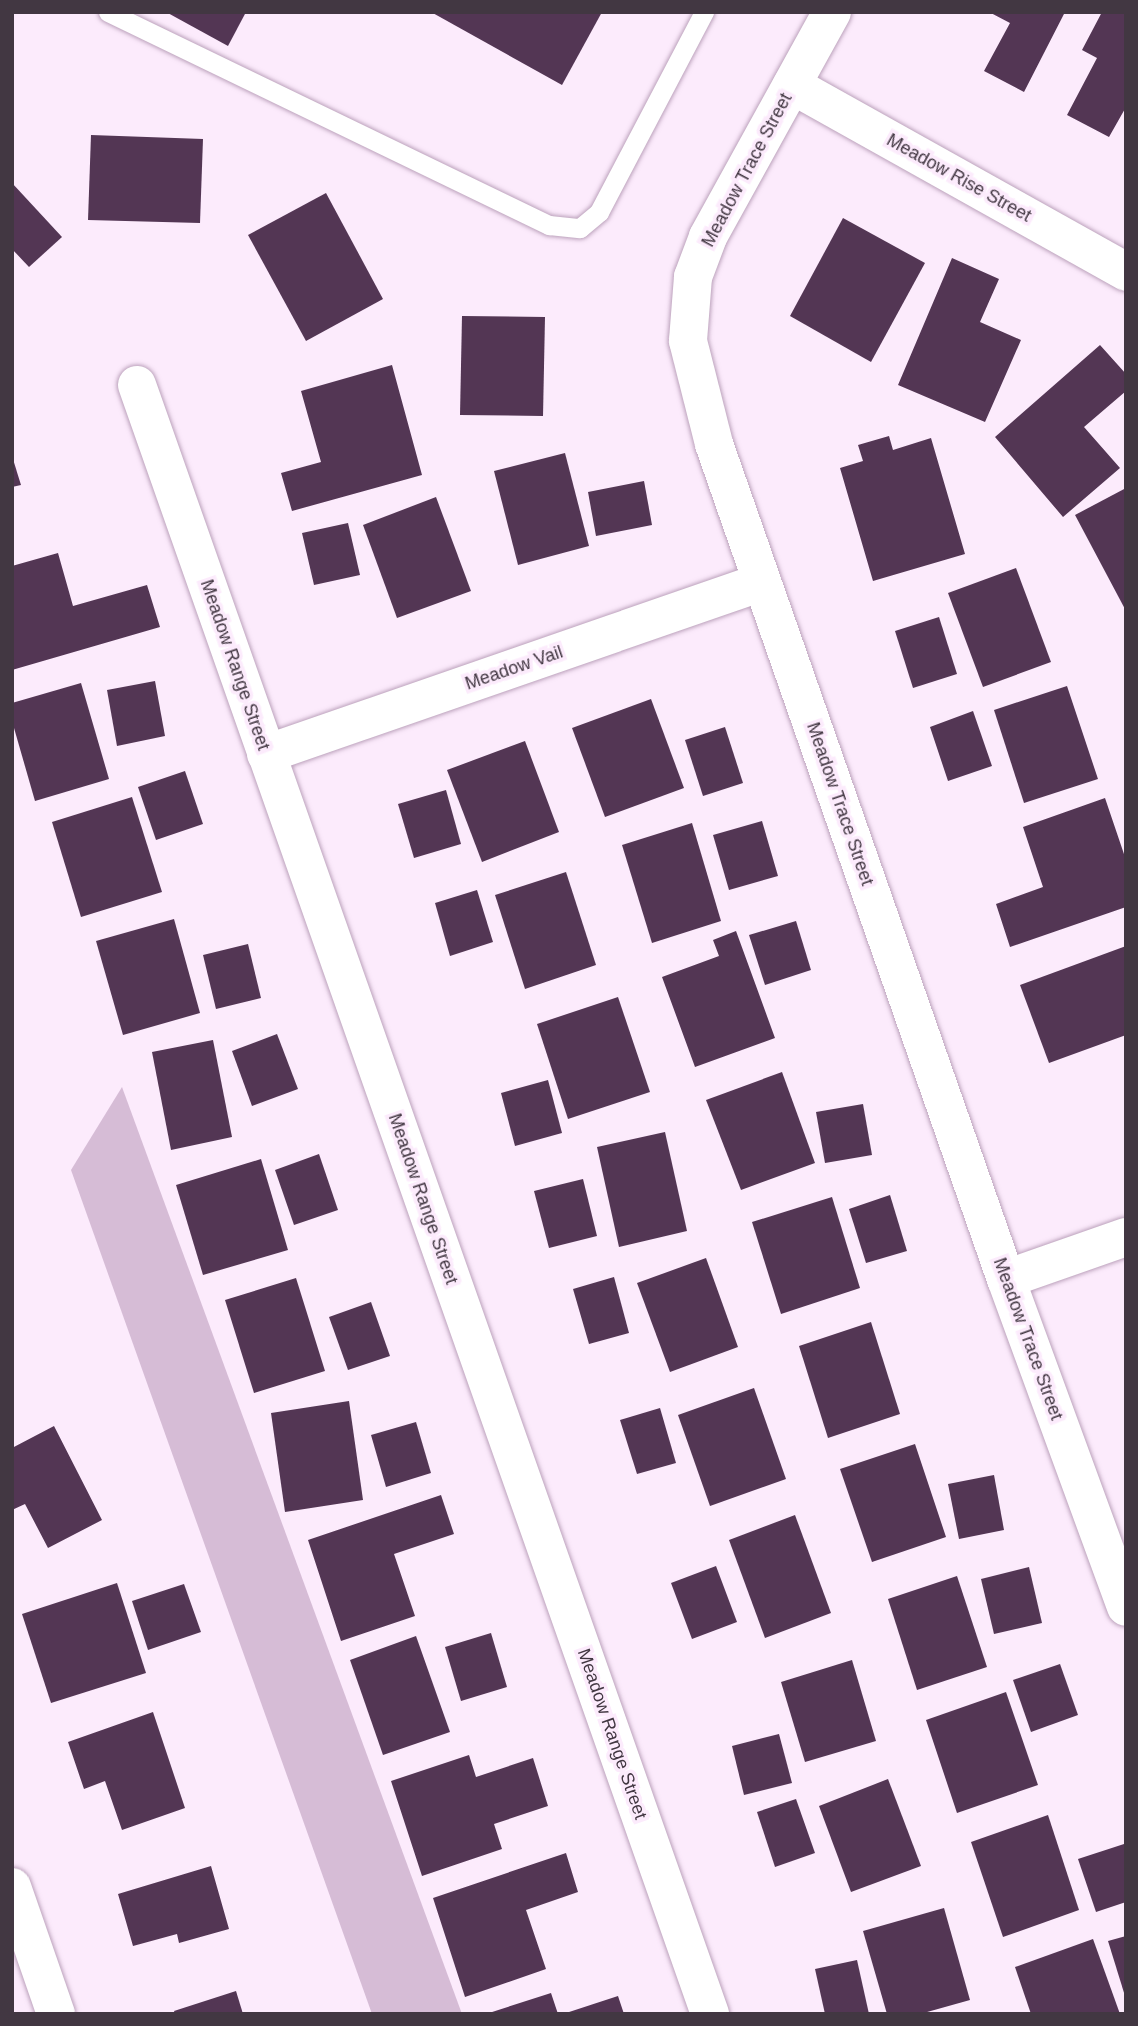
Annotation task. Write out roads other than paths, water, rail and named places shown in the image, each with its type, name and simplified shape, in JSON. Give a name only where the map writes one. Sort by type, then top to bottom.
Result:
[{"type":"street","name":"Meadow Trace Street","points":[[832,12],[708,237],[694,277],[688,341],[714,444],[1006,1279],[1126,1607]]},
{"type":"street","name":"Meadow Rise Street","points":[[792,85],[1126,272]]},
{"type":"street","name":"Meadow Range Street","points":[[137,385],[710,2014]]},
{"type":"street","name":"Meadow Vail","points":[[266,754],[762,582]]},
{"type":"street","points":[[1006,1279],[1126,1237]]},
{"type":"street","points":[[12,1887],[56,2014]]},
{"type":"lane","points":[[108,12],[548,225],[580,228],[599,212],[704,12]]}]
